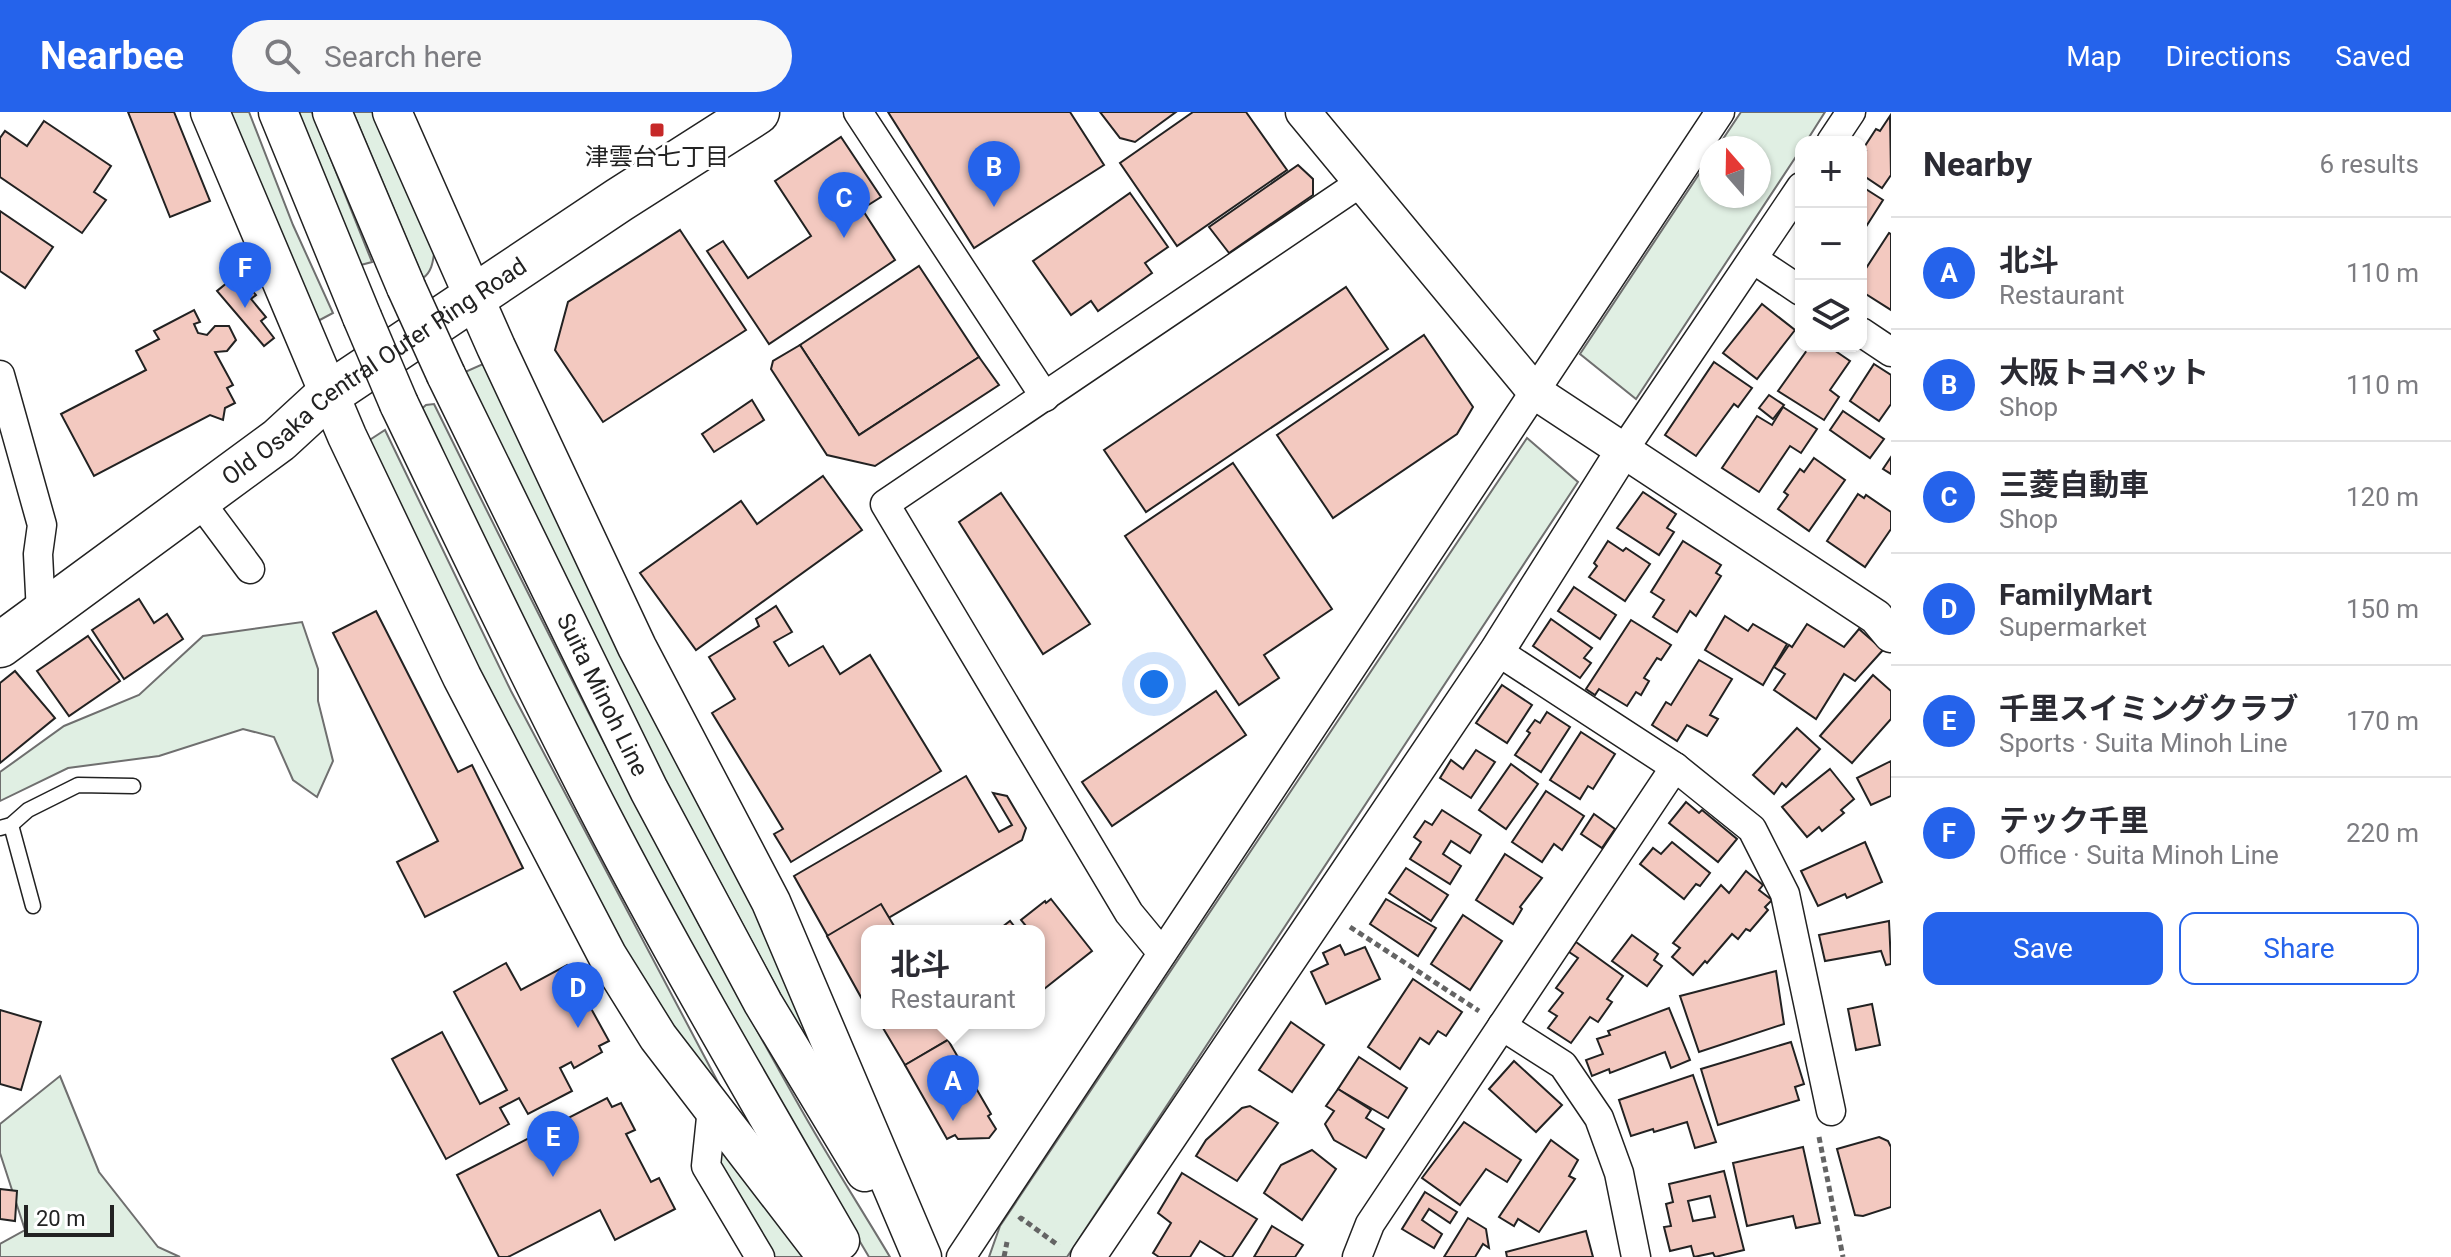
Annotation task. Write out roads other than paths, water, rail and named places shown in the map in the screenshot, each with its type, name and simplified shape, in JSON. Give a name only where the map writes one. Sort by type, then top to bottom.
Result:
[{"type":"main road","points":[[210,112],[329,394],[462,677],[607,955],[658,1037],[827,1257]]},
{"type":"main road","points":[[278,112],[399,404],[530,675],[601,815],[720,1033],[850,1257]]},
{"type":"main road","name":"Suita Minoh Line","points":[[332,112],[446,375],[649,790],[763,1003],[916,1257]]},
{"type":"main road","points":[[392,112],[474,297],[637,647],[771,902],[922,1257]]},
{"type":"main road","name":"Old Osaka Central Outer Ring Road","points":[[0,645],[279,440],[329,394],[619,200],[757,112]]},
{"type":"street","points":[[858,112],[1045,397]]},
{"type":"street","points":[[1303,112],[1535,392],[1876,617],[1891,635]]},
{"type":"street","points":[[961,1257],[1720,112]]},
{"type":"street","points":[[1835,136],[1851,112]]},
{"type":"street","points":[[1162,953],[1129,913],[885,504],[1360,183]]},
{"type":"street","points":[[1075,1253],[1322,909],[1497,651],[1623,451],[1795,196]]},
{"type":"street","points":[[1753,259],[1795,287]]},
{"type":"street","points":[[1867,336],[1891,352]]},
{"type":"street","points":[[0,375],[42,525],[38,554],[41,613]]},
{"type":"street","points":[[198,499],[250,569]]},
{"type":"street","points":[[1497,651],[1675,767],[1752,829],[1785,894],[1831,1111]]},
{"type":"street","points":[[1357,1257],[1370,1224],[1675,767]]},
{"type":"street","points":[[1502,1026],[1563,1065],[1599,1118],[1619,1173],[1636,1257]]},
{"type":"street","points":[[712,1108],[706,1166],[760,1257]]},
{"type":"lane","points":[[33,906],[6,827],[28,810],[78,785],[133,786]]},
{"type":"place","name":"津雲台七丁目","points":[[657,130]]},
{"type":"place","name":"大阪トヨペット","points":[[994,207]]},
{"type":"place","name":"三菱自動車","points":[[844,238]]},
{"type":"place","name":"テック千里","points":[[245,308]]},
{"type":"place","name":"FamilyMart","points":[[578,1028]]},
{"type":"place","name":"北斗","points":[[953,1121]]},
{"type":"place","name":"千里スイミングクラブ","points":[[553,1177]]}]
